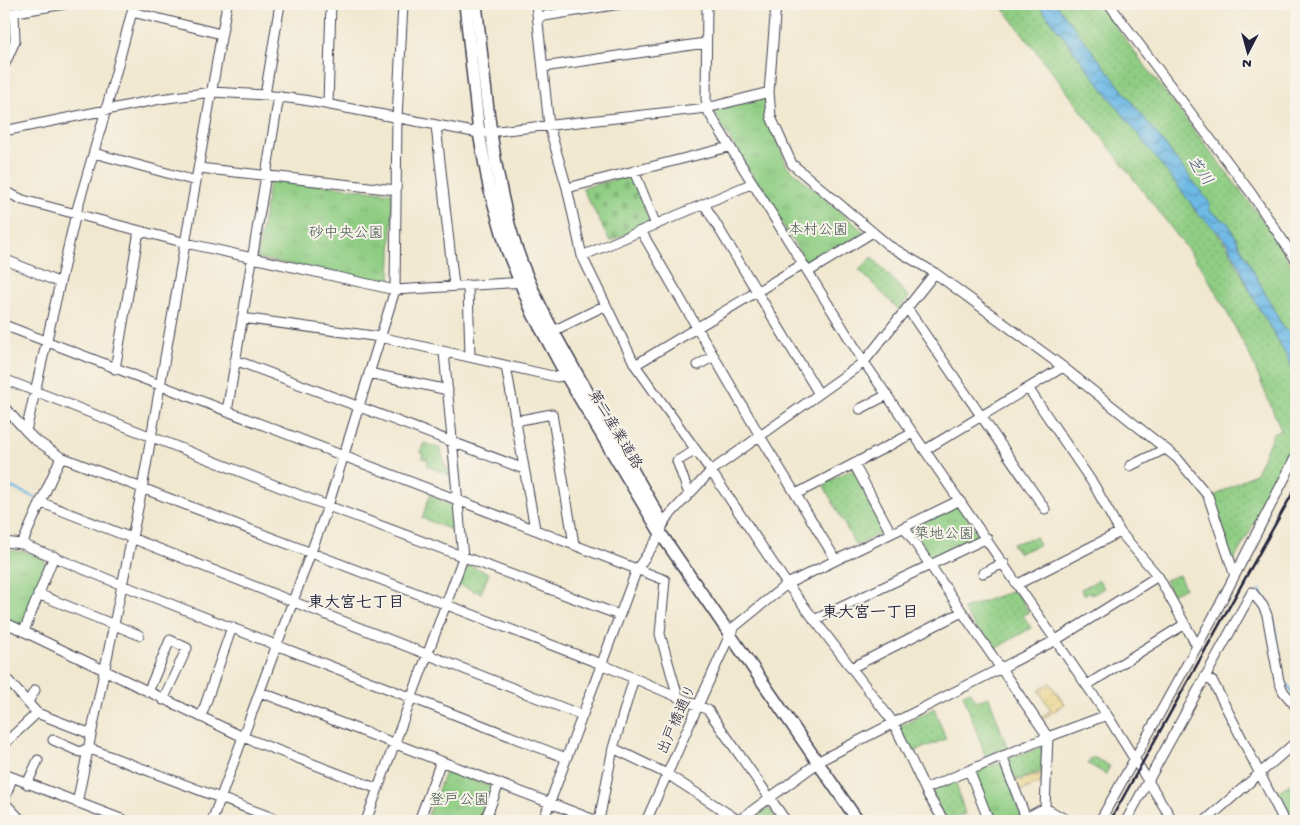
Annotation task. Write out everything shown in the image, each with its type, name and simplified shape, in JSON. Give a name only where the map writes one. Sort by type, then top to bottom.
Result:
[{"type":"main road","name":"第二産業道路","points":[[465,4],[485,133]]},
{"type":"main road","name":"第二産業道路","points":[[476,4],[485,133],[493,205],[524,282],[548,333],[662,528],[821,760],[866,821]]},
{"type":"main road","name":"第二産業道路","points":[[821,760],[858,821]]},
{"type":"street","points":[[4,14],[65,4]]},
{"type":"street","points":[[77,803],[142,489],[227,4]]},
{"type":"street","points":[[265,94],[280,4]]},
{"type":"street","points":[[328,4],[328,104]]},
{"type":"street","points":[[212,821],[328,506],[395,290],[397,118],[403,4]]},
{"type":"street","points":[[536,4],[549,126],[567,188],[582,256],[635,365],[711,471],[787,584],[892,722],[925,789],[944,821]]},
{"type":"street","points":[[538,17],[620,4]]},
{"type":"street","points":[[707,4],[705,43],[707,108],[729,148],[753,183],[864,362],[1136,757],[1172,821]]},
{"type":"street","points":[[776,4],[769,92],[771,117],[792,164],[888,245],[935,274],[1063,367],[1177,458],[1208,496],[1234,573]]},
{"type":"street","points":[[1109,4],[1251,193],[1296,260]]},
{"type":"street","points":[[26,431],[76,213],[133,8],[221,34]]},
{"type":"street","points":[[4,66],[15,41],[14,13]]},
{"type":"street","points":[[543,66],[705,43]]},
{"type":"street","points":[[4,131],[160,99],[212,92],[279,96],[436,126],[485,133],[707,108],[769,92]]},
{"type":"street","points":[[227,412],[279,96]]},
{"type":"street","points":[[436,126],[454,286]]},
{"type":"street","points":[[567,188],[729,148]]},
{"type":"street","points":[[94,153],[196,181]]},
{"type":"street","points":[[199,168],[396,190]]},
{"type":"street","points":[[634,170],[656,224]]},
{"type":"street","points":[[582,256],[753,183]]},
{"type":"street","points":[[4,191],[23,200],[138,231],[395,290],[524,282]]},
{"type":"street","points":[[704,204],[818,394]]},
{"type":"street","points":[[115,369],[138,231]]},
{"type":"street","points":[[641,231],[760,436],[836,560]]},
{"type":"street","points":[[635,365],[757,292],[873,232]]},
{"type":"street","points":[[4,259],[60,283]]},
{"type":"street","points":[[543,821],[637,568],[662,528],[689,494],[711,471],[864,362],[935,274]]},
{"type":"street","points":[[468,286],[470,357]]},
{"type":"street","points":[[548,333],[606,305]]},
{"type":"street","points":[[907,308],[1045,509]]},
{"type":"street","points":[[242,318],[380,337],[557,377],[571,374]]},
{"type":"street","points":[[4,325],[45,343],[665,580],[660,634],[678,697]]},
{"type":"street","points":[[366,821],[464,558],[444,352]]},
{"type":"street","points":[[698,365],[714,356]]},
{"type":"street","points":[[235,360],[358,408],[524,469]]},
{"type":"street","points":[[506,366],[535,529]]},
{"type":"street","points":[[925,450],[1063,367]]},
{"type":"street","points":[[369,373],[448,390]]},
{"type":"street","points":[[4,379],[328,506],[619,615]]},
{"type":"street","points":[[1028,388],[1094,485],[1120,532],[1158,576],[1197,646]]},
{"type":"street","points":[[860,409],[887,395]]},
{"type":"street","points":[[4,407],[34,439],[61,457],[601,664],[708,710],[786,821]]},
{"type":"street","points":[[516,421],[552,414],[574,544]]},
{"type":"street","points":[[796,494],[913,433]]},
{"type":"street","points":[[1130,466],[1165,449]]},
{"type":"street","points":[[689,494],[677,462],[696,450]]},
{"type":"street","points":[[1100,821],[1197,646],[1296,456]]},
{"type":"street","points":[[22,544],[61,457]]},
{"type":"street","points":[[854,464],[891,533]]},
{"type":"street","points":[[732,631],[787,584],[960,500]]},
{"type":"street","points":[[40,502],[581,715]]},
{"type":"street","points":[[904,527],[1048,738],[1045,808]]},
{"type":"street","points":[[1018,584],[1120,532]]},
{"type":"street","points":[[814,620],[987,538]]},
{"type":"street","points":[[4,542],[22,544],[54,556],[122,585],[566,758]]},
{"type":"street","points":[[24,631],[54,556]]},
{"type":"street","points":[[983,573],[1004,563]]},
{"type":"street","points":[[613,748],[667,774],[738,821],[821,760],[892,722],[1056,640],[1158,576]]},
{"type":"street","points":[[1126,821],[1252,592],[1263,606],[1267,615],[1279,681],[1283,691],[1296,707]]},
{"type":"street","points":[[38,594],[139,635]]},
{"type":"street","points":[[851,668],[962,612]]},
{"type":"street","points":[[4,622],[104,672],[243,737],[378,789]]},
{"type":"street","points":[[1087,685],[1185,624]]},
{"type":"street","points":[[201,717],[232,627]]},
{"type":"street","name":"出戸橋通り","points":[[646,821],[732,631]]},
{"type":"street","points":[[148,692],[170,640],[187,648],[163,700]]},
{"type":"street","points":[[4,676],[37,713],[91,734]]},
{"type":"street","points":[[1205,676],[1213,682],[1284,821]]},
{"type":"street","points":[[260,692],[598,821],[613,748],[634,678]]},
{"type":"street","points":[[28,702],[34,690]]},
{"type":"street","points":[[4,744],[37,713]]},
{"type":"street","points":[[925,789],[1002,756],[1108,715]]},
{"type":"street","points":[[53,740],[80,752],[88,748],[281,821]]},
{"type":"street","points":[[1204,821],[1296,742]]},
{"type":"street","points":[[1002,756],[1023,819],[1045,808]]},
{"type":"street","points":[[27,784],[38,760]]},
{"type":"street","points":[[419,821],[441,761]]},
{"type":"street","points":[[969,770],[989,821]]},
{"type":"street","points":[[22,821],[4,802],[8,776],[126,821]]},
{"type":"street","points":[[485,821],[499,784]]},
{"type":"street","points":[[1045,808],[1069,821]]},
{"type":"green space","points":[[1000,4],[1038,4],[1190,202],[1196,213],[1211,224],[1229,249],[1254,299],[1292,365],[1296,380],[1296,447],[1233,562],[1212,497],[1256,473],[1273,434],[1281,430],[1250,356],[1201,267]]},
{"type":"green space","points":[[1056,4],[1098,4],[1275,236],[1296,274],[1296,340],[1294,336],[1284,329],[1228,223],[1210,211],[1209,202]]},
{"type":"green space","name":"本村公園","points":[[765,99],[768,119],[787,166],[865,233],[809,267],[712,110]]},
{"type":"green space","points":[[629,176],[632,178],[650,221],[648,224],[610,241],[582,188]]},
{"type":"green space","name":"砂中央公園","points":[[270,179],[393,193],[390,285],[257,258]]},
{"type":"green space","points":[[872,257],[909,297],[899,310],[859,270]]},
{"type":"green space","points":[[424,443],[441,449],[445,467],[448,468],[451,476],[427,466],[428,460],[422,458],[423,454],[420,452]]},
{"type":"green space","points":[[853,469],[885,531],[856,546],[823,484]]},
{"type":"green space","points":[[430,495],[454,506],[456,532],[422,518]]},
{"type":"green space","name":"築地公園","points":[[959,505],[979,536],[931,560],[909,528]]},
{"type":"green space","points":[[1036,537],[1039,545],[1019,553],[1012,544]]},
{"type":"green space","points":[[4,550],[33,554],[43,559],[46,563],[25,622],[20,625],[4,618]]},
{"type":"green space","points":[[468,565],[489,573],[481,593],[458,585],[464,566]]},
{"type":"green space","points":[[1179,575],[1185,588],[1171,594],[1165,580]]},
{"type":"green space","points":[[1099,580],[1104,588],[1092,595],[1090,592],[1084,595],[1081,589]]},
{"type":"green space","points":[[1015,590],[1029,612],[1023,615],[1031,628],[991,651],[963,609]]},
{"type":"green space","points":[[970,691],[976,701],[989,697],[1008,750],[986,758],[963,694]]},
{"type":"green space","points":[[934,708],[946,739],[910,753],[898,728]]},
{"type":"green space","points":[[1042,747],[1042,771],[1014,781],[1006,759]]},
{"type":"green space","points":[[1091,758],[1095,758],[1110,766],[1106,774],[1088,764]]},
{"type":"green space","points":[[1001,762],[1022,816],[1013,821],[992,821],[973,772]]},
{"type":"green space","name":"登戸公園","points":[[446,770],[493,788],[479,821],[426,820]]},
{"type":"green space","points":[[955,780],[965,814],[945,820],[929,791]]},
{"type":"green space","points":[[1296,781],[1296,821],[1288,821],[1274,793]]},
{"type":"green space","points":[[767,806],[779,821],[746,821]]},
{"type":"sand","points":[[1050,683],[1064,704],[1040,721],[1039,719],[1051,710],[1039,691]]},
{"type":"sand","points":[[1042,773],[1041,783],[1017,792],[1014,782]]},
{"type":"water","points":[[1038,4],[1056,4],[1209,202],[1210,211],[1228,223],[1284,329],[1295,336],[1296,380],[1288,359],[1254,299],[1228,245],[1219,233],[1193,207]]},
{"type":"waterway","points":[[4,484],[36,498]]},
{"type":"waterway","points":[[1260,590],[1274,620],[1277,645]]},
{"type":"waterway","points":[[1281,670],[1283,676]]},
{"type":"waterway","points":[[1286,683],[1296,698]]},
{"type":"railway","points":[[1110,821],[1296,487]]},
{"type":"district","name":"東大宮七丁目","points":[[356,601]]},
{"type":"district","name":"東大宮一丁目","points":[[870,611]]},
{"type":"water label","name":"芝川","points":[[1201,170]]}]
